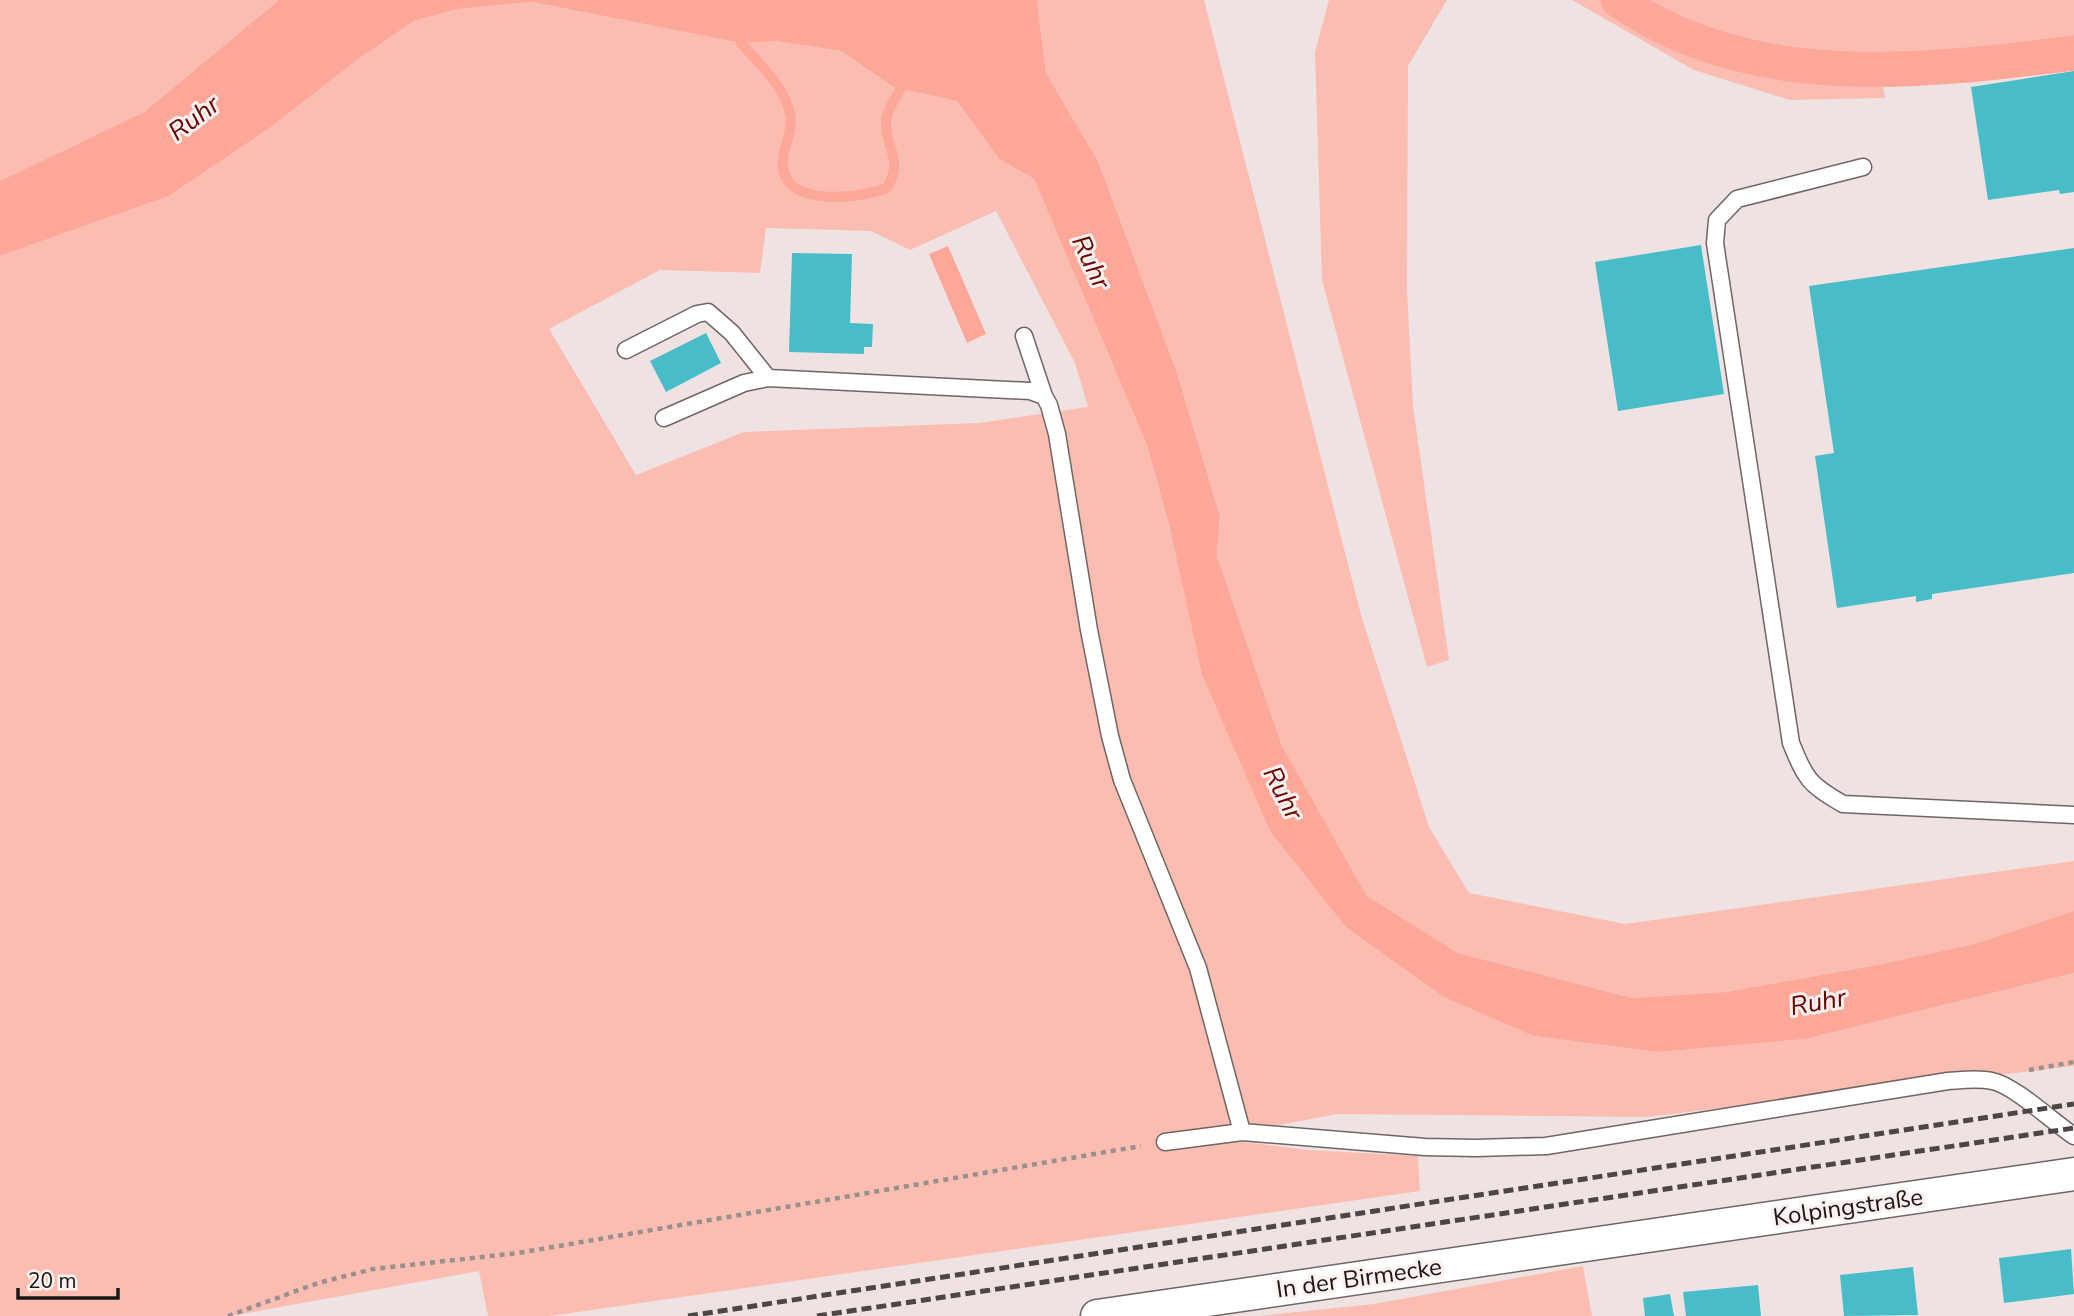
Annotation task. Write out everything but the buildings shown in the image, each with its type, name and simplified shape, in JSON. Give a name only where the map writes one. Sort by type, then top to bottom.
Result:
[{"type":"street","name":"Kolpingstraße","points":[[1621,1241],[2074,1174]]},
{"type":"street","name":"In der Birmecke","points":[[1097,1316],[1621,1241]]},
{"type":"lane","points":[[1863,167],[1737,199],[1717,220],[1715,243],[1791,743],[1804,773],[1817,789],[1843,804],[2074,815]]},
{"type":"lane","points":[[626,350],[697,314],[708,313],[732,332],[768,378]]},
{"type":"lane","points":[[1024,337],[1057,433],[1089,630],[1110,736],[1122,780],[1198,968],[1242,1132]]},
{"type":"lane","points":[[664,418],[744,383],[768,378],[1030,391],[1044,396]]},
{"type":"lane","points":[[1165,1142],[1242,1132],[1425,1147],[1476,1149],[1546,1146],[1948,1081],[1991,1080],[2007,1087],[2074,1136]]},
{"type":"path","points":[[2007,1087],[2016,1075],[2024,1072],[2074,1062]]},
{"type":"path","points":[[228,1316],[318,1283],[373,1269],[518,1253],[1165,1142]]},
{"type":"shaded area","points":[[0,0],[279,0],[144,112],[0,181]]},
{"type":"shaded area","points":[[1037,0],[1204,0],[1361,615],[1429,827],[1469,893],[1625,924],[2074,861],[2074,911],[1974,944],[1882,964],[1726,992],[1632,998],[1458,953],[1367,896],[1282,746],[1217,556],[1220,516],[1176,370],[1098,161],[1046,73]]},
{"type":"shaded area","points":[[1329,0],[1447,0],[1408,66],[1407,290],[1413,406],[1449,660],[1427,667],[1322,280],[1315,52]]},
{"type":"shaded area","points":[[1572,0],[2074,0],[2074,38],[1949,58],[1773,54],[1772,74],[1882,81],[1885,98],[1790,100],[1694,70]]},
{"type":"shaded area","points":[[532,2],[741,43],[776,41],[841,51],[893,87],[957,101],[999,159],[1034,179],[1147,445],[1171,532],[1270,831],[1534,1036],[1659,1052],[1805,1039],[2074,973],[2074,1066],[1647,1117],[1337,1114],[1211,1138],[1308,1150],[1418,1156],[1420,1191],[550,1316],[488,1316],[479,1271],[231,1316],[0,1316],[0,256],[169,196],[271,127],[361,57],[414,21],[458,9]],"holes":[[[996,211],[1075,363],[1088,407],[979,423],[744,432],[636,475],[549,329],[660,270],[760,273],[766,228],[871,231],[910,250]]]},
{"type":"shaded area","points":[[1583,1266],[1592,1316],[1259,1316],[1374,1304]]},
{"type":"water","name":"Ruhr","points":[[279,0],[1037,0],[1046,73],[1098,161],[1176,370],[1220,516],[1217,556],[1282,746],[1367,896],[1458,953],[1632,998],[1726,992],[1882,964],[1974,944],[2074,911],[2074,973],[1805,1039],[1659,1052],[1534,1036],[1444,997],[1346,927],[1270,831],[1202,674],[1171,532],[1147,445],[1034,179],[999,159],[957,101],[893,87],[841,51],[776,41],[741,43],[532,2],[458,9],[414,21],[361,57],[271,127],[169,196],[0,256],[0,181],[144,112]]},
{"type":"water","points":[[948,246],[986,334],[967,343],[929,254]]},
{"type":"waterway","points":[[1618,0],[1669,30],[1724,50],[1780,63],[1898,69],[1957,66],[2074,53]]},
{"type":"waterway","points":[[741,43],[783,94],[791,121],[783,167],[787,180],[797,189],[811,194],[844,197],[887,188],[892,178],[894,162],[886,119],[901,88]]},
{"type":"railway","points":[[688,1316],[2074,1104]]},
{"type":"railway","points":[[817,1316],[2074,1128]]}]
